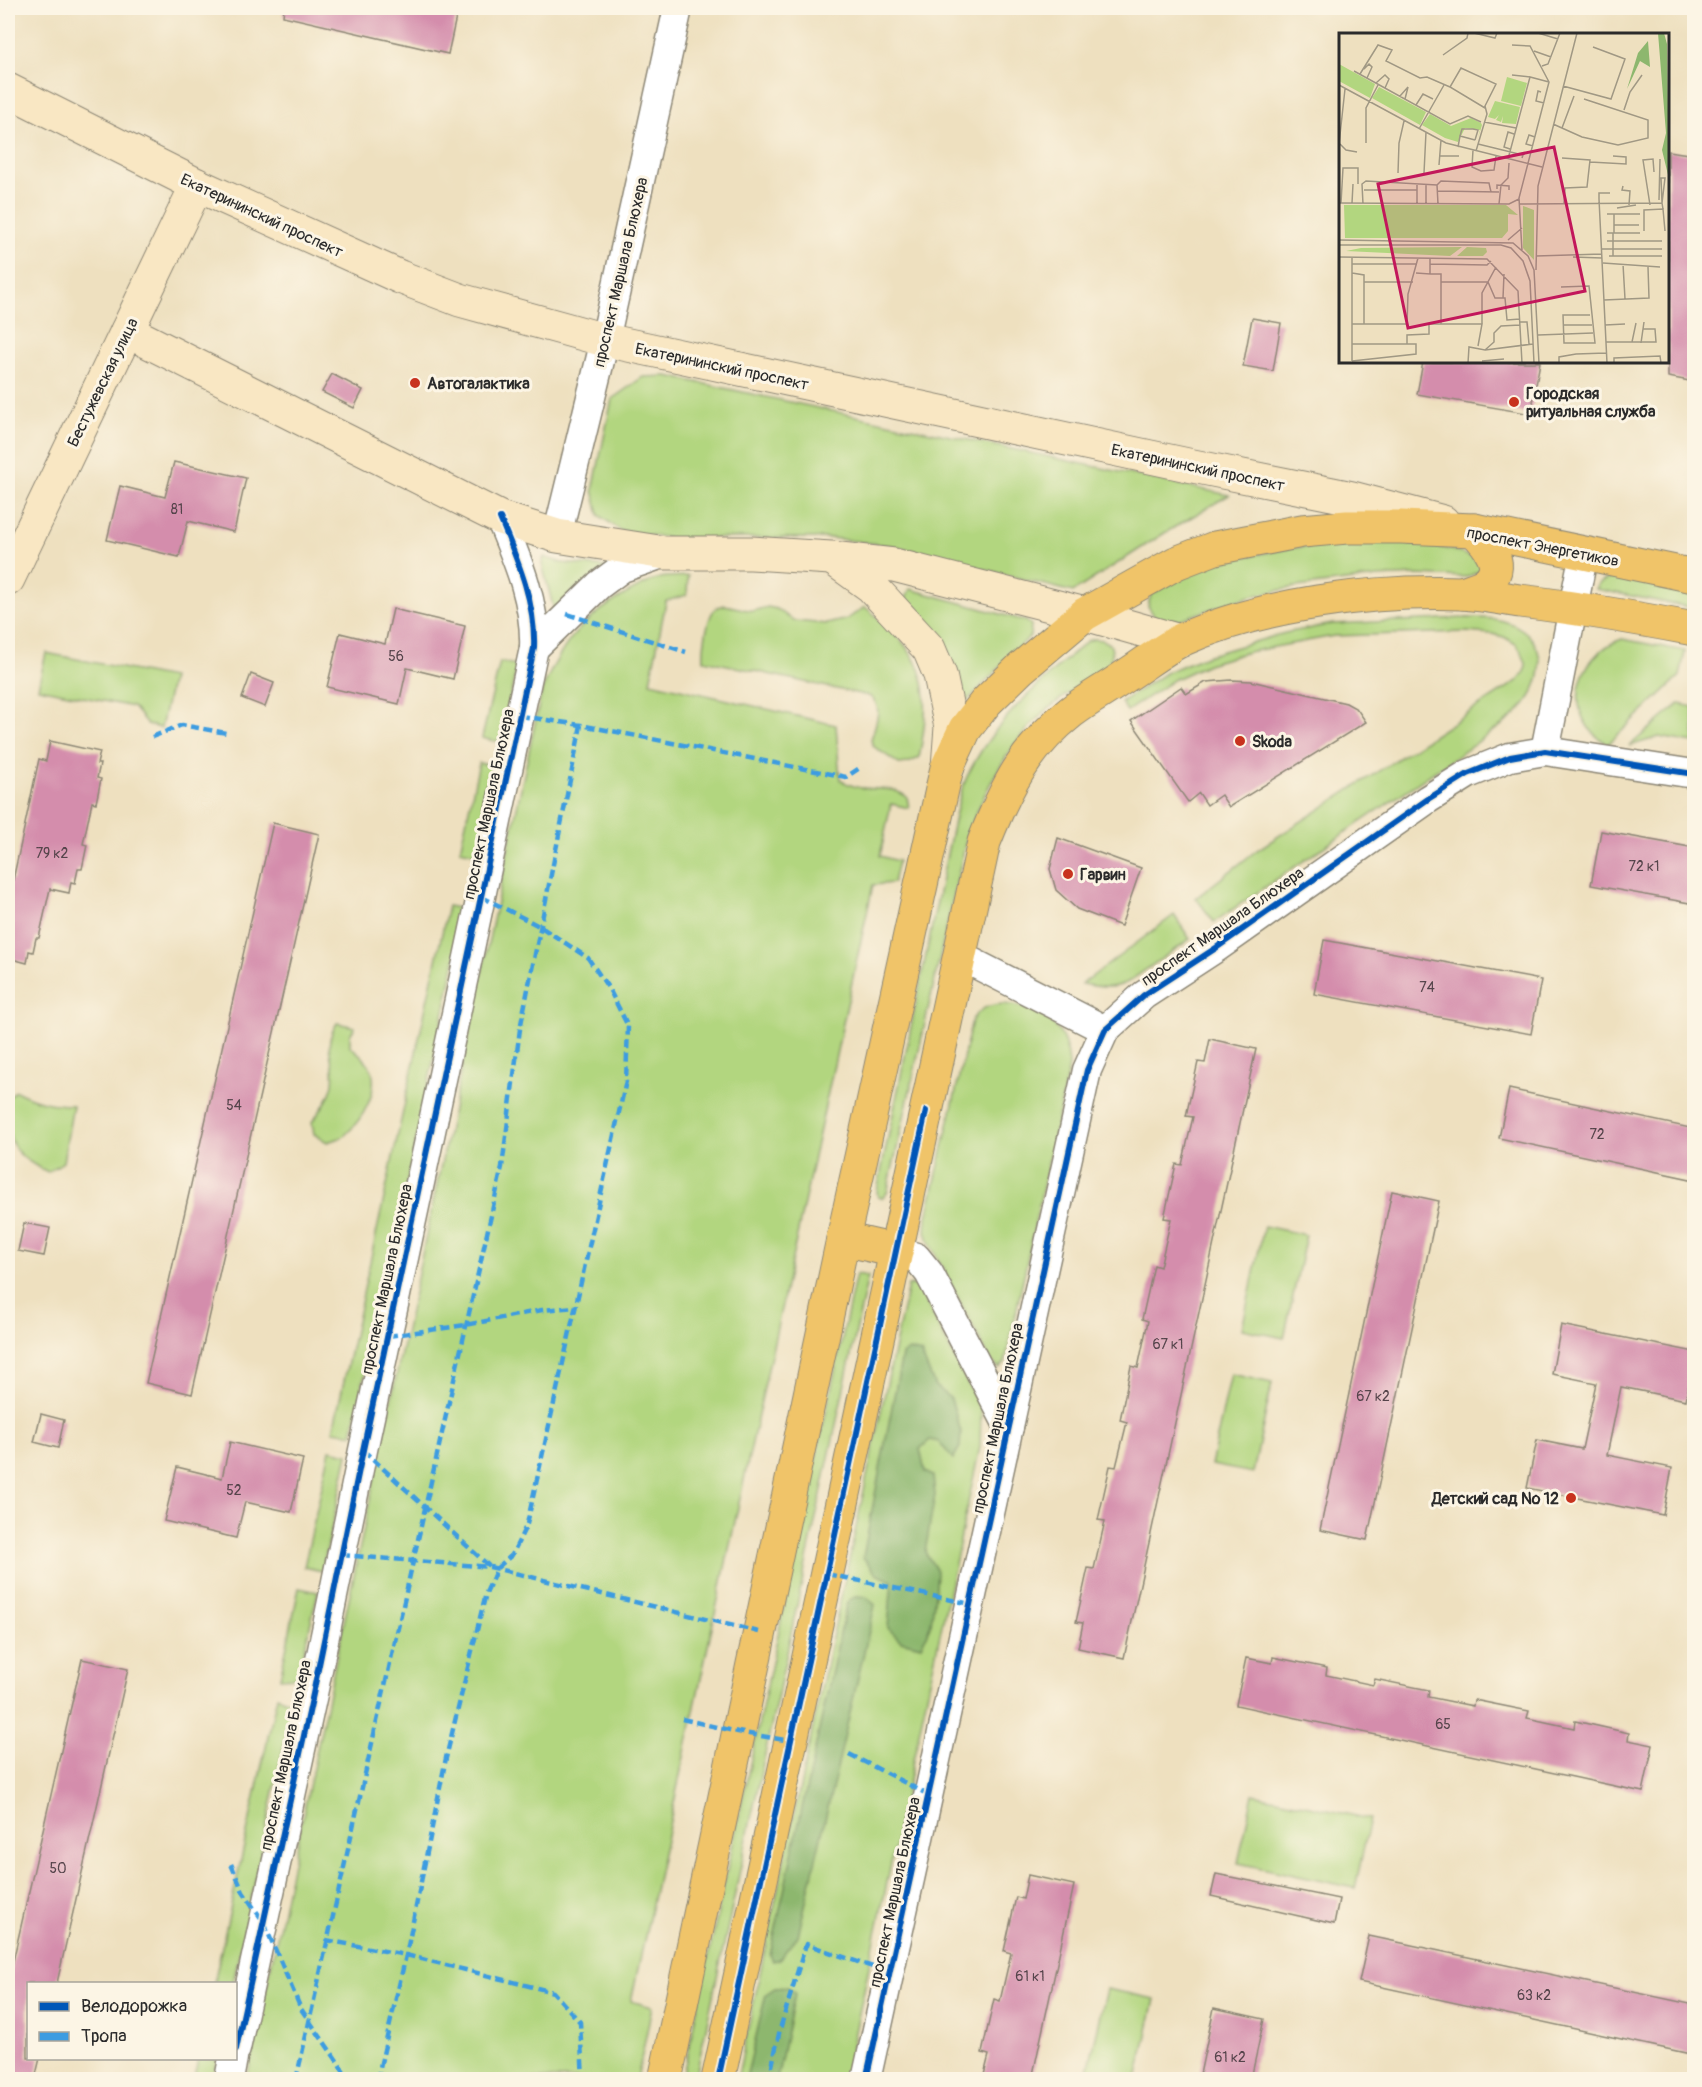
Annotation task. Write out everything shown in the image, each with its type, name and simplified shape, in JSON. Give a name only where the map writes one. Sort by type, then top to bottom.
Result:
[{"type":"main road","name":"проспект Энергетиков","points":[[1085,614],[1176,563],[1215,548],[1256,538],[1347,526],[1474,530],[1695,576]]},
{"type":"main road","points":[[1462,593],[1485,584],[1493,575],[1495,560],[1490,546],[1474,530]]},
{"type":"main road","points":[[718,2079],[984,842],[1000,800],[1020,766],[1046,735],[1072,711],[1180,641],[1260,614],[1322,602],[1377,595],[1462,593],[1573,607],[1695,629]]},
{"type":"main road","points":[[665,2079],[843,1239],[947,768],[965,729],[986,702],[1020,669],[1085,614]]},
{"type":"main road","points":[[843,1239],[896,1251]]},
{"type":"street","name":"проспект Маршала Блюхера","points":[[557,536],[605,340],[678,8]]},
{"type":"street","name":"Екатерининский проспект","points":[[8,90],[197,185],[400,278],[460,300],[605,340],[1040,434],[1352,498],[1474,530]]},
{"type":"street","name":"Бестужевская улица","points":[[8,579],[197,185]]},
{"type":"street","points":[[127,330],[500,518],[557,536],[665,553],[751,553],[894,565],[1180,641]]},
{"type":"street","name":"проспект Маршала Блюхера","points":[[237,2044],[534,648],[535,626],[520,567],[500,518]]},
{"type":"street","points":[[1584,552],[1545,751],[1695,774]]},
{"type":"street","points":[[534,648],[598,585],[622,568],[665,553]]},
{"type":"street","points":[[831,558],[871,586],[929,648],[940,675],[951,727],[947,768]]},
{"type":"street","name":"проспект Маршала Блюхера","points":[[866,2079],[1087,1070],[1105,1030],[1144,995],[1216,948],[1428,799],[1468,774],[1510,757],[1545,751]]},
{"type":"street","points":[[960,956],[1105,1030]]},
{"type":"street","points":[[896,1251],[916,1257],[929,1273],[1009,1427]]},
{"type":"street","points":[[229,2079],[233,2060]]},
{"type":"green space","points":[[667,376],[1229,495],[1073,592],[894,546],[831,538],[670,538],[621,531],[599,515],[593,490],[612,399],[643,377]]},
{"type":"green space","points":[[1378,541],[1448,549],[1473,558],[1481,565],[1480,571],[1467,577],[1416,575],[1378,577],[1296,587],[1251,596],[1178,620],[1162,620],[1154,616],[1148,606],[1151,594],[1211,563],[1291,548]]},
{"type":"green space","points":[[544,557],[562,563],[606,567],[554,610],[542,564]]},
{"type":"green space","points":[[688,576],[687,595],[666,601],[650,682],[836,725],[840,780],[852,786],[896,791],[907,797],[909,808],[891,804],[880,856],[898,861],[893,883],[873,885],[631,2001],[652,2007],[637,2079],[247,2079],[542,690],[566,645],[597,613],[626,594],[652,581],[663,577]]},
{"type":"green space","points":[[1615,577],[1694,593],[1694,608],[1595,589],[1603,581]]},
{"type":"green space","points":[[910,589],[1026,621],[1031,625],[1030,636],[966,702],[944,646],[928,622],[906,598]]},
{"type":"green space","points":[[725,605],[752,611],[768,607],[777,609],[794,621],[827,624],[847,619],[865,607],[901,640],[920,672],[925,710],[919,758],[899,764],[873,746],[871,740],[878,710],[874,700],[869,696],[704,660],[710,618],[716,608]]},
{"type":"green space","points":[[1466,618],[1494,619],[1510,623],[1523,630],[1532,639],[1538,650],[1539,676],[1526,703],[1509,720],[1475,744],[1214,922],[1196,898],[1257,850],[1519,680],[1525,672],[1526,663],[1522,653],[1516,644],[1504,637],[1492,634],[1466,632],[1334,636],[1248,652],[1208,664],[1175,679],[1127,711],[1121,702],[1167,672],[1206,656],[1285,633],[1333,624]]},
{"type":"green space","points":[[1094,639],[1110,644],[1112,656],[1109,661],[1105,667],[1057,702],[1029,727],[998,770],[967,835],[887,1193],[882,1198],[878,1197],[877,1191],[962,789],[984,746],[999,726],[1032,690],[1087,641]]},
{"type":"green space","points":[[1622,639],[1685,651],[1680,676],[1608,744],[1593,733],[1583,719],[1579,704],[1579,688],[1584,672],[1593,658],[1606,647]]},
{"type":"green space","points":[[46,653],[172,678],[161,728],[148,725],[133,707],[38,688]]},
{"type":"green space","points":[[500,662],[517,665],[501,740],[494,741],[482,738]]},
{"type":"green space","points":[[1679,704],[1694,707],[1694,743],[1659,737],[1629,746]]},
{"type":"green space","points":[[479,763],[490,765],[497,771],[478,854],[460,850]]},
{"type":"green space","points":[[448,906],[466,910],[352,1434],[333,1431]]},
{"type":"green space","points":[[1174,915],[1190,939],[1122,985],[1105,987],[1082,984]]},
{"type":"green space","points":[[1003,1004],[1029,1009],[1050,1021],[1058,1029],[1063,1039],[1069,1066],[1005,1363],[999,1368],[991,1361],[930,1244],[926,1232],[927,1217],[972,1020],[985,1008]]},
{"type":"green space","points":[[337,1023],[355,1027],[350,1035],[350,1046],[370,1067],[373,1085],[368,1104],[358,1121],[343,1136],[327,1142],[314,1134],[312,1122],[332,1089],[334,1075],[329,1047]]},
{"type":"green space","points":[[16,1091],[43,1102],[73,1105],[63,1162],[48,1172],[25,1158],[13,1144],[8,1125],[8,1098]]},
{"type":"green space","points":[[1264,1226],[1306,1235],[1284,1338],[1242,1329]]},
{"type":"green space","points":[[856,1274],[868,1276],[695,2079],[682,2079]]},
{"type":"green space","points":[[908,1286],[918,1286],[981,1410],[980,1447],[845,2079],[737,2080]]},
{"type":"green space","points":[[909,1350],[921,1353],[935,1386],[951,1399],[961,1432],[960,1447],[953,1459],[939,1442],[930,1440],[920,1449],[925,1472],[933,1476],[935,1495],[925,1552],[937,1571],[931,1624],[921,1646],[901,1641],[888,1628],[892,1581],[876,1574],[863,1557],[902,1355]]},
{"type":"green space","points":[[1231,1374],[1272,1383],[1253,1473],[1211,1465]]},
{"type":"green space","points":[[330,1450],[348,1454],[322,1571],[304,1567]]},
{"type":"green space","points":[[299,1588],[318,1592],[298,1677],[280,1678]]},
{"type":"green space","points":[[855,1596],[866,1597],[875,1605],[798,1936],[779,1959],[773,1961],[770,1955],[847,1602]]},
{"type":"green space","points":[[277,1696],[293,1703],[233,1982],[214,1982]]},
{"type":"green space","points":[[1253,1794],[1370,1819],[1355,1888],[1238,1863]]},
{"type":"green space","points":[[788,1987],[795,1994],[777,2079],[746,2079],[766,1994],[775,1988]]},
{"type":"green space","points":[[1107,1989],[1155,1999],[1137,2079],[1086,2079]]},
{"type":"green space","points":[[198,2060],[217,2060],[212,2079],[194,2079]]},
{"type":"building","points":[[284,8],[458,8],[448,54],[283,16]]},
{"type":"building","points":[[1669,151],[1695,155],[1695,382],[1668,377]]},
{"type":"building","points":[[1252,318],[1281,323],[1273,371],[1243,366]]},
{"type":"building","points":[[1423,363],[1540,363],[1531,414],[1417,394]]},
{"type":"building","points":[[332,374],[363,390],[354,408],[322,392]]},
{"type":"building","points":[[174,462],[246,478],[234,532],[188,521],[179,557],[107,540],[120,486],[165,497]]},
{"type":"building","points":[[393,609],[465,626],[453,679],[407,668],[399,704],[327,687],[340,633],[385,644]]},
{"type":"building","points":[[251,674],[274,683],[265,707],[242,698]]},
{"type":"building","name":"Skoda","points":[[1251,681],[1346,703],[1357,709],[1366,722],[1229,807],[1221,795],[1207,805],[1199,793],[1188,802],[1131,721],[1181,687],[1186,694],[1206,682]]},
{"type":"building","points":[[50,741],[100,752],[97,778],[101,779],[96,803],[92,802],[83,844],[87,845],[82,869],[78,869],[75,883],[71,882],[69,893],[50,889],[39,938],[36,938],[33,952],[29,951],[27,963],[8,958],[8,879],[13,880],[39,759],[46,761]]},
{"type":"building","points":[[273,823],[319,834],[192,1394],[146,1383]]},
{"type":"building","points":[[1601,831],[1695,848],[1695,904],[1591,885]]},
{"type":"building","points":[[1058,838],[1141,868],[1121,926],[1077,909],[1056,890],[1050,869]]},
{"type":"building","points":[[1324,940],[1541,980],[1531,1034],[1314,994]]},
{"type":"building","points":[[1210,1039],[1256,1049],[1124,1658],[1078,1648],[1083,1623],[1076,1622],[1088,1568],[1094,1569],[1105,1521],[1098,1520],[1110,1466],[1116,1467],[1127,1422],[1120,1420],[1131,1366],[1138,1368],[1148,1321],[1142,1319],[1154,1265],[1160,1267],[1171,1219],[1164,1218],[1176,1164],[1182,1165],[1193,1117],[1186,1116],[1198,1062],[1205,1063]]},
{"type":"building","points":[[1509,1089],[1695,1129],[1695,1180],[1499,1138]]},
{"type":"building","points":[[1392,1191],[1439,1201],[1367,1540],[1320,1530]]},
{"type":"building","points":[[24,1223],[50,1228],[44,1256],[18,1251]]},
{"type":"building","points":[[1561,1325],[1695,1352],[1686,1400],[1621,1387],[1607,1455],[1672,1468],[1663,1515],[1527,1488],[1537,1440],[1582,1449],[1596,1383],[1552,1374]]},
{"type":"building","points":[[41,1414],[64,1420],[58,1448],[34,1442]]},
{"type":"building","points":[[230,1442],[303,1459],[291,1512],[245,1502],[236,1538],[164,1521],[177,1467],[222,1478]]},
{"type":"building","points":[[1273,1657],[1327,1668],[1326,1675],[1373,1685],[1375,1679],[1429,1690],[1428,1697],[1473,1706],[1474,1700],[1529,1711],[1527,1718],[1574,1728],[1575,1721],[1629,1733],[1628,1740],[1653,1745],[1643,1792],[1236,1705],[1246,1658],[1272,1663]]},
{"type":"building","points":[[82,1659],[128,1669],[57,1982],[27,1982],[27,2060],[40,2060],[35,2079],[8,2079],[8,1969],[11,1970]]},
{"type":"building","points":[[1216,1874],[1339,1899],[1334,1924],[1211,1896]]},
{"type":"building","points":[[1028,1875],[1074,1885],[1032,2079],[983,2079],[989,2055],[982,2053],[994,1999],[1000,2001],[1011,1953],[1004,1951],[1016,1897],[1023,1899]]},
{"type":"building","points":[[1369,1936],[1695,2005],[1695,2055],[1359,1982]]},
{"type":"building","points":[[1214,2008],[1264,2019],[1251,2079],[1199,2079]]},
{"type":"marked path","points":[[567,614],[686,652]]},
{"type":"marked path","points":[[520,716],[581,725],[846,777],[861,767]]},
{"type":"marked path","points":[[152,737],[182,725],[226,733]]},
{"type":"marked path","points":[[296,2080],[502,1167],[520,1029],[581,725]]},
{"type":"marked path","points":[[377,2080],[407,1951],[446,1758],[486,1593],[497,1568],[512,1555],[527,1524],[626,1081],[628,1026],[609,989],[588,958],[541,927],[482,897]]},
{"type":"marked path","points":[[388,1336],[466,1325],[542,1310],[576,1307]]},
{"type":"marked path","points":[[363,1450],[490,1567]]},
{"type":"marked path","points":[[341,1555],[490,1567],[759,1632]]},
{"type":"marked path","points":[[827,1574],[971,1604]]},
{"type":"marked path","points":[[682,1719],[791,1741]]},
{"type":"marked path","points":[[849,1754],[929,1795]]},
{"type":"marked path","points":[[231,1864],[243,1892],[263,1921],[301,2009],[348,2080]]},
{"type":"marked path","points":[[326,1940],[406,1955],[553,1992],[580,2022],[583,2080]]},
{"type":"marked path","points":[[769,2080],[780,2029],[806,1944],[890,1973]]},
{"type":"cycle path","points":[[237,2044],[534,648],[529,597],[500,518]]},
{"type":"cycle path","points":[[866,2080],[1087,1070],[1105,1030],[1144,995],[1216,948],[1428,799],[1468,774],[1510,757],[1545,751],[1694,774]]},
{"type":"cycle path","points":[[718,2080],[926,1111]]},
{"type":"place","name":"Автогалактика","points":[[415,383]]},
{"type":"place","name":"Городская ритуальная служба","points":[[1514,402]]},
{"type":"place","name":"Skoda","points":[[1240,741]]},
{"type":"place","name":"Гарвин","points":[[1068,874]]},
{"type":"place","name":"Детский сад № 12","points":[[1571,1498]]}]
